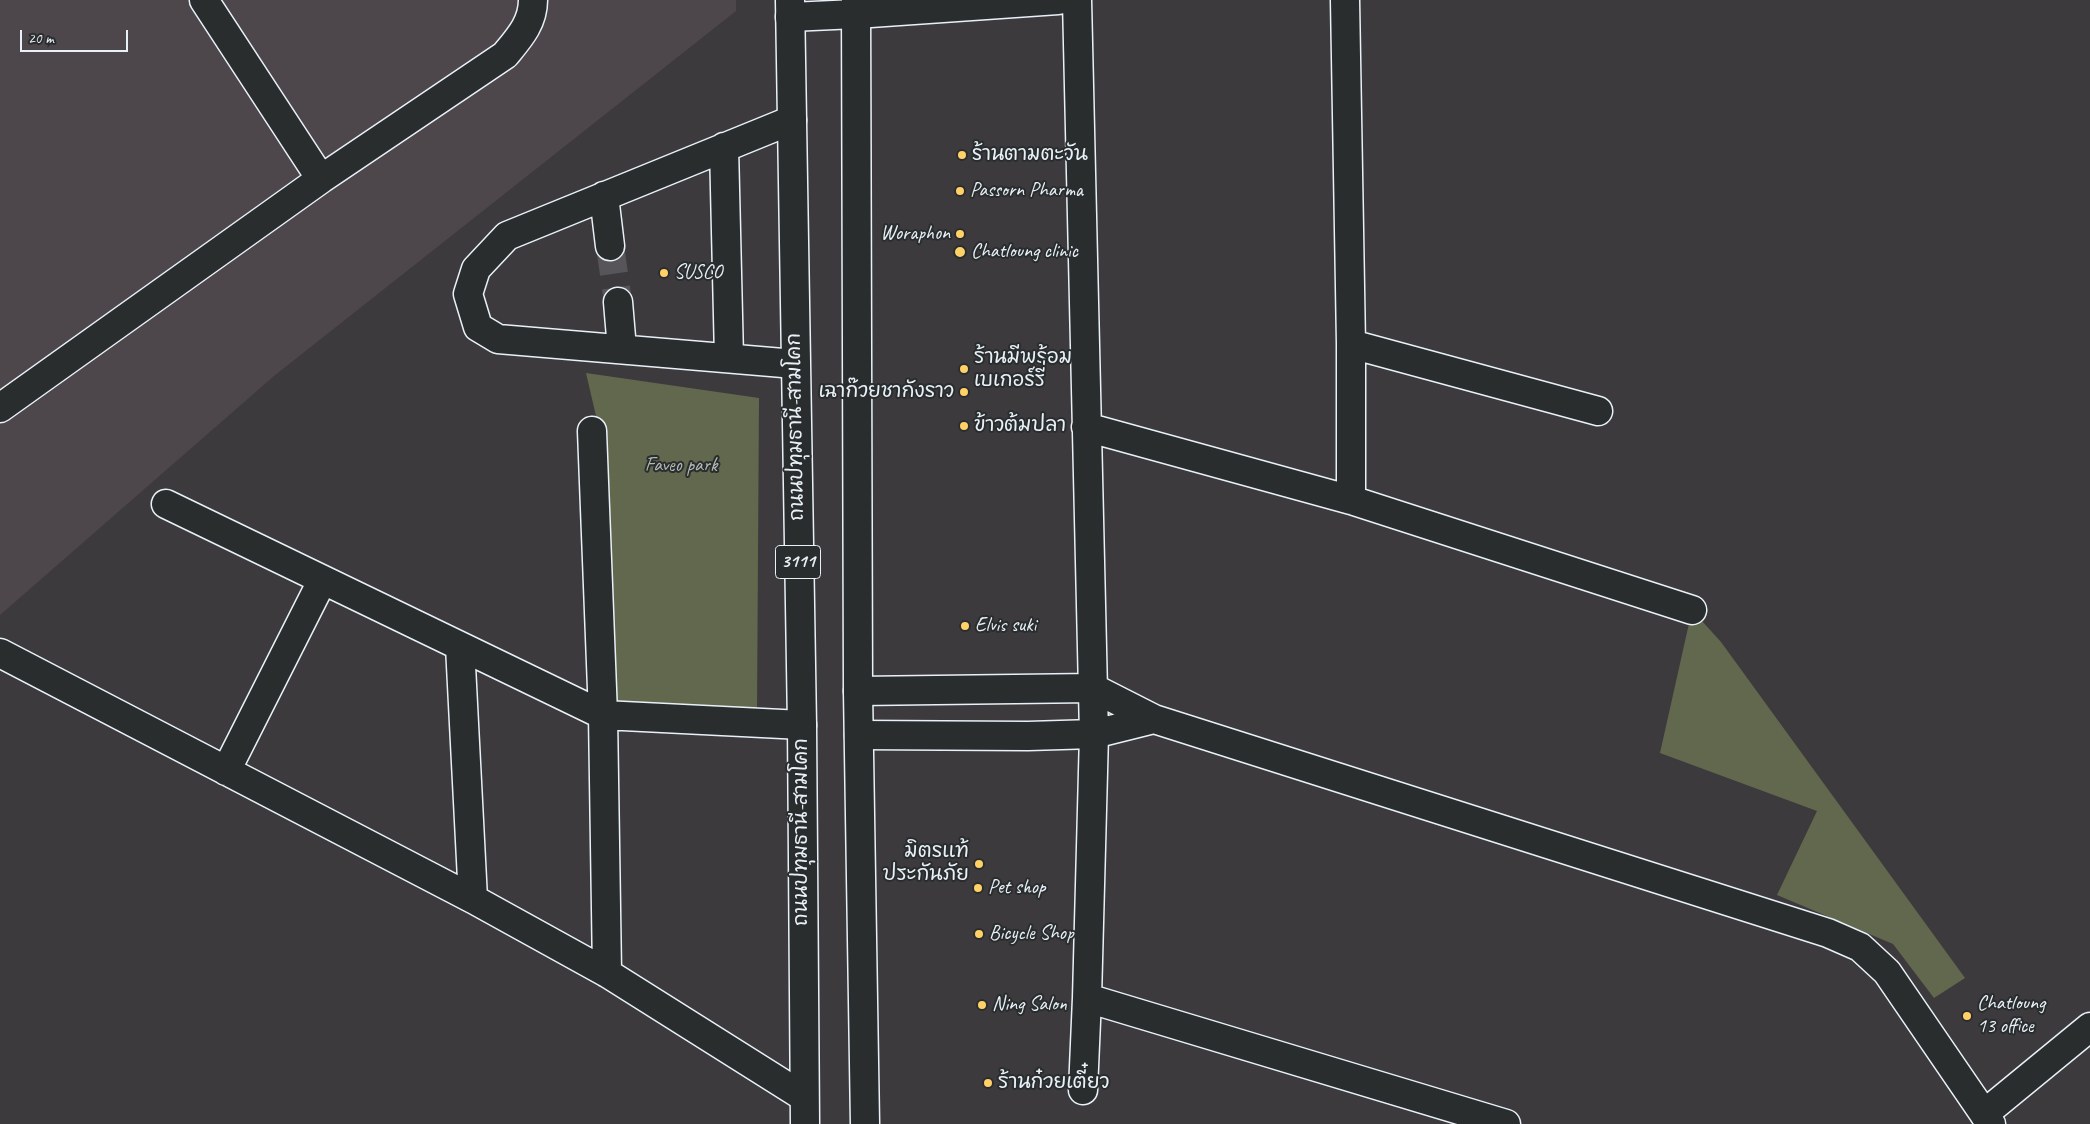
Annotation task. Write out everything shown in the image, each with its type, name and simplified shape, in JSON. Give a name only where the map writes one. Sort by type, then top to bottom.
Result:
[{"type":"street","points":[[204,0],[321,179]]},
{"type":"street","points":[[0,408],[321,179],[505,55],[526,30],[533,0]]},
{"type":"street","points":[[790,8],[1058,0]]},
{"type":"street","points":[[1078,0],[1094,734],[1083,1090]]},
{"type":"street","points":[[1345,0],[1351,344],[1351,500]]},
{"type":"street","points":[[856,7],[858,690],[865,1124]]},
{"type":"street","name":"ถนนปทุมธานี-สามโคก","points":[[790,8],[802,725],[805,1124]]},
{"type":"street","points":[[792,120],[507,236],[476,269],[468,294],[478,327],[498,339],[795,364]]},
{"type":"street","points":[[724,148],[729,358]]},
{"type":"street","points":[[604,196],[610,246]]},
{"type":"street","points":[[618,302],[622,349]]},
{"type":"street","points":[[1351,344],[1598,411]]},
{"type":"street","points":[[1086,427],[1351,500],[1692,610]]},
{"type":"street","points":[[592,431],[603,715],[607,972]]},
{"type":"street","points":[[166,504],[322,581],[603,715],[802,725]]},
{"type":"street","points":[[226,771],[322,581]]},
{"type":"street","points":[[460,646],[473,899]]},
{"type":"street","points":[[0,653],[473,899],[607,972],[804,1097]]},
{"type":"street","points":[[858,690],[1093,688],[1154,719],[1828,932],[1860,947],[1887,972],[1988,1119],[2090,1027]]},
{"type":"street","points":[[859,735],[1028,736],[1094,734],[1154,719]]},
{"type":"street","points":[[1087,998],[1506,1124]]},
{"type":"shaded area","points":[[0,0],[736,0],[736,11],[274,376],[0,615]]},
{"type":"green space","name":"Faveo park","points":[[586,373],[759,398],[757,710],[613,702],[603,446]]},
{"type":"green space","points":[[1692,610],[1721,642],[1965,978],[1934,998],[1893,944],[1777,895],[1817,811],[1660,753]]},
{"type":"tunnel","points":[[610,246],[618,302]]},
{"type":"place","name":"ร้านตามตะวัน","points":[[962,155]]},
{"type":"place","name":"Passorn Pharma","points":[[960,191]]},
{"type":"place","name":"Woraphon","points":[[960,234]]},
{"type":"place","name":"Chatloung clinic","points":[[960,252]]},
{"type":"place","name":"SUSCO","points":[[664,273]]},
{"type":"place","name":"ร้านมีพร้อม เบเกอร์รี่","points":[[964,369]]},
{"type":"place","name":"เฉาก๊วยชากังราว","points":[[964,392]]},
{"type":"place","name":"ข้าวต้มปลา","points":[[964,426]]},
{"type":"place","name":"Elvis suki","points":[[965,626]]},
{"type":"place","name":"มิตรแท้ ประกันภัย","points":[[979,864]]},
{"type":"place","name":"Pet shop","points":[[978,888]]},
{"type":"place","name":"Bicycle Shop","points":[[979,934]]},
{"type":"place","name":"Ning Salon","points":[[982,1005]]},
{"type":"place","name":"Chatloung 13 office","points":[[1967,1016]]},
{"type":"place","name":"ร้านก๋วยเตี๋ยว","points":[[988,1083]]}]
